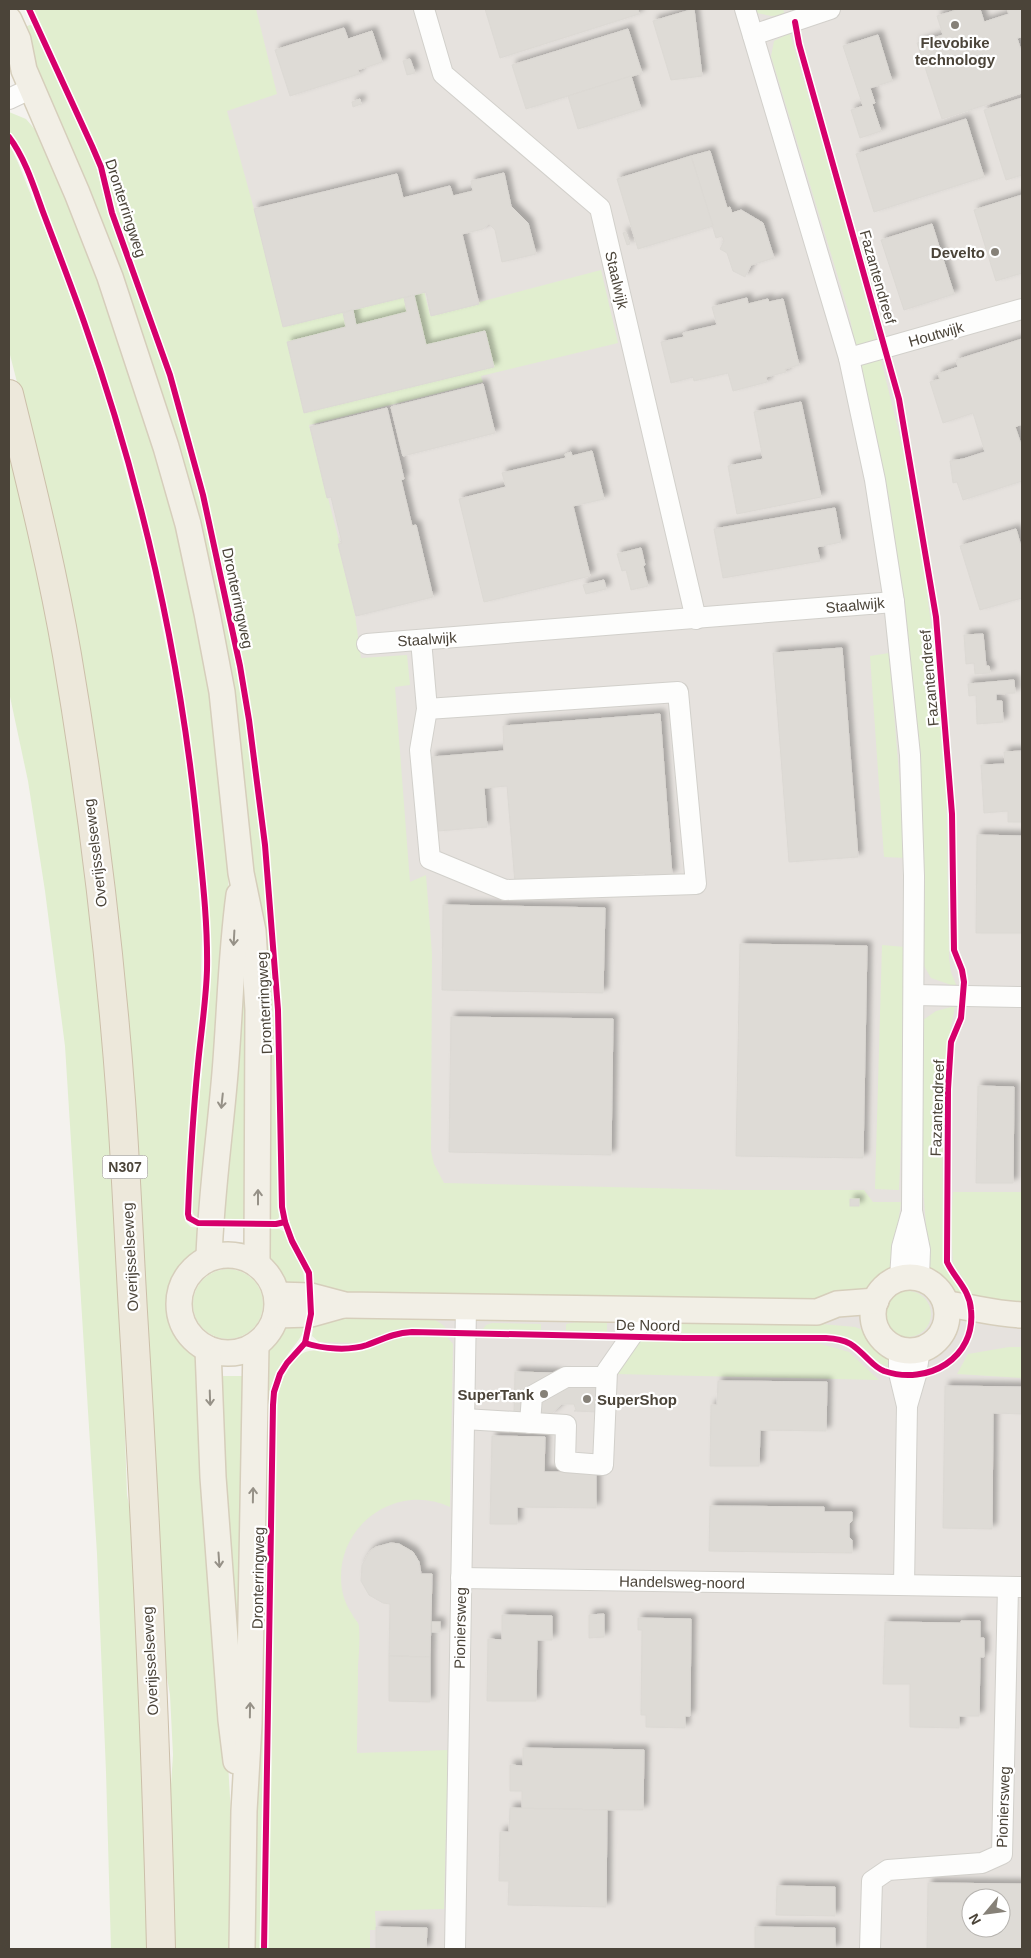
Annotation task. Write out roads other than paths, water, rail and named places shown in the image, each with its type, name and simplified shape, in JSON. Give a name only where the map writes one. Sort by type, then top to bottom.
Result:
[{"type":"highway","name":"Overijsselseweg","points":[[9,394],[35,502],[67,653],[90,809],[107,951],[121,1099],[138,1381],[159,1842],[161,1949]]},
{"type":"main road","name":"Dronterringweg","points":[[9,20],[18,40],[22,79]]},
{"type":"main road","name":"Dronterringweg","points":[[9,50],[77,193],[110,277],[166,447],[188,524],[222,692],[242,873],[253,931],[258,1010],[257,1263]]},
{"type":"main road","name":"Dronterringweg","points":[[209,1257],[210,1223],[226,1063],[234,931],[242,873]]},
{"type":"main road","points":[[225,1254],[242,1256],[257,1263],[273,1282],[276,1305],[265,1337],[256,1345],[233,1353],[220,1353],[198,1344],[183,1326],[178,1303],[183,1281],[194,1267],[209,1257],[225,1254]]},
{"type":"main road","points":[[910,1278],[933,1285],[943,1297],[946,1314],[939,1337],[927,1347],[910,1349],[883,1338],[875,1311],[888,1284],[910,1278]]},
{"type":"main road","name":"De Noord","points":[[276,1305],[311,1296],[346,1305],[817,1312],[837,1320],[875,1311]]},
{"type":"main road","points":[[946,1314],[980,1322],[1013,1315]]},
{"type":"main road","name":"Dronterringweg","points":[[242,1949],[244,1811],[249,1724],[256,1345]]},
{"type":"main road","name":"Dronterringweg","points":[[208,1349],[213,1477],[230,1720],[244,1811]]},
{"type":"street","name":"Staalwijk","points":[[424,9],[443,74],[600,208],[696,619]]},
{"type":"street","name":"Fazantendreef","points":[[744,9],[849,358],[875,480],[894,602],[910,755],[914,876],[912,1210],[920,1250],[910,1278]]},
{"type":"street","points":[[753,35],[793,15],[830,9]]},
{"type":"street","points":[[9,99],[22,79]]},
{"type":"street","name":"Houtwijk","points":[[849,358],[1022,309]]},
{"type":"street","name":"Staalwijk","points":[[367,644],[894,602]]},
{"type":"street","points":[[421,640],[427,710],[420,750],[430,859],[505,890],[696,884],[678,692],[427,710]]},
{"type":"street","points":[[914,995],[1022,997]]},
{"type":"street","name":"Pioniersweg","points":[[455,1949],[466,1307]]},
{"type":"street","points":[[464,1419],[566,1425],[565,1462],[603,1465],[606,1371],[650,1309]]},
{"type":"street","points":[[904,1585],[907,1406],[899,1374],[910,1349]]},
{"type":"street","points":[[530,1423],[532,1396],[566,1377],[606,1377]]},
{"type":"street","name":"Handelsweg-noord","points":[[461,1578],[1015,1587]]},
{"type":"street","name":"Pioniersweg","points":[[870,1949],[872,1881],[888,1870],[982,1863],[1002,1854],[1015,1587]]},
{"type":"place","name":"Flevobike technology","points":[[955,25]]},
{"type":"place","name":"Develto","points":[[995,252]]},
{"type":"place","name":"SuperTank","points":[[544,1394]]},
{"type":"place","name":"SuperShop","points":[[587,1399]]}]
